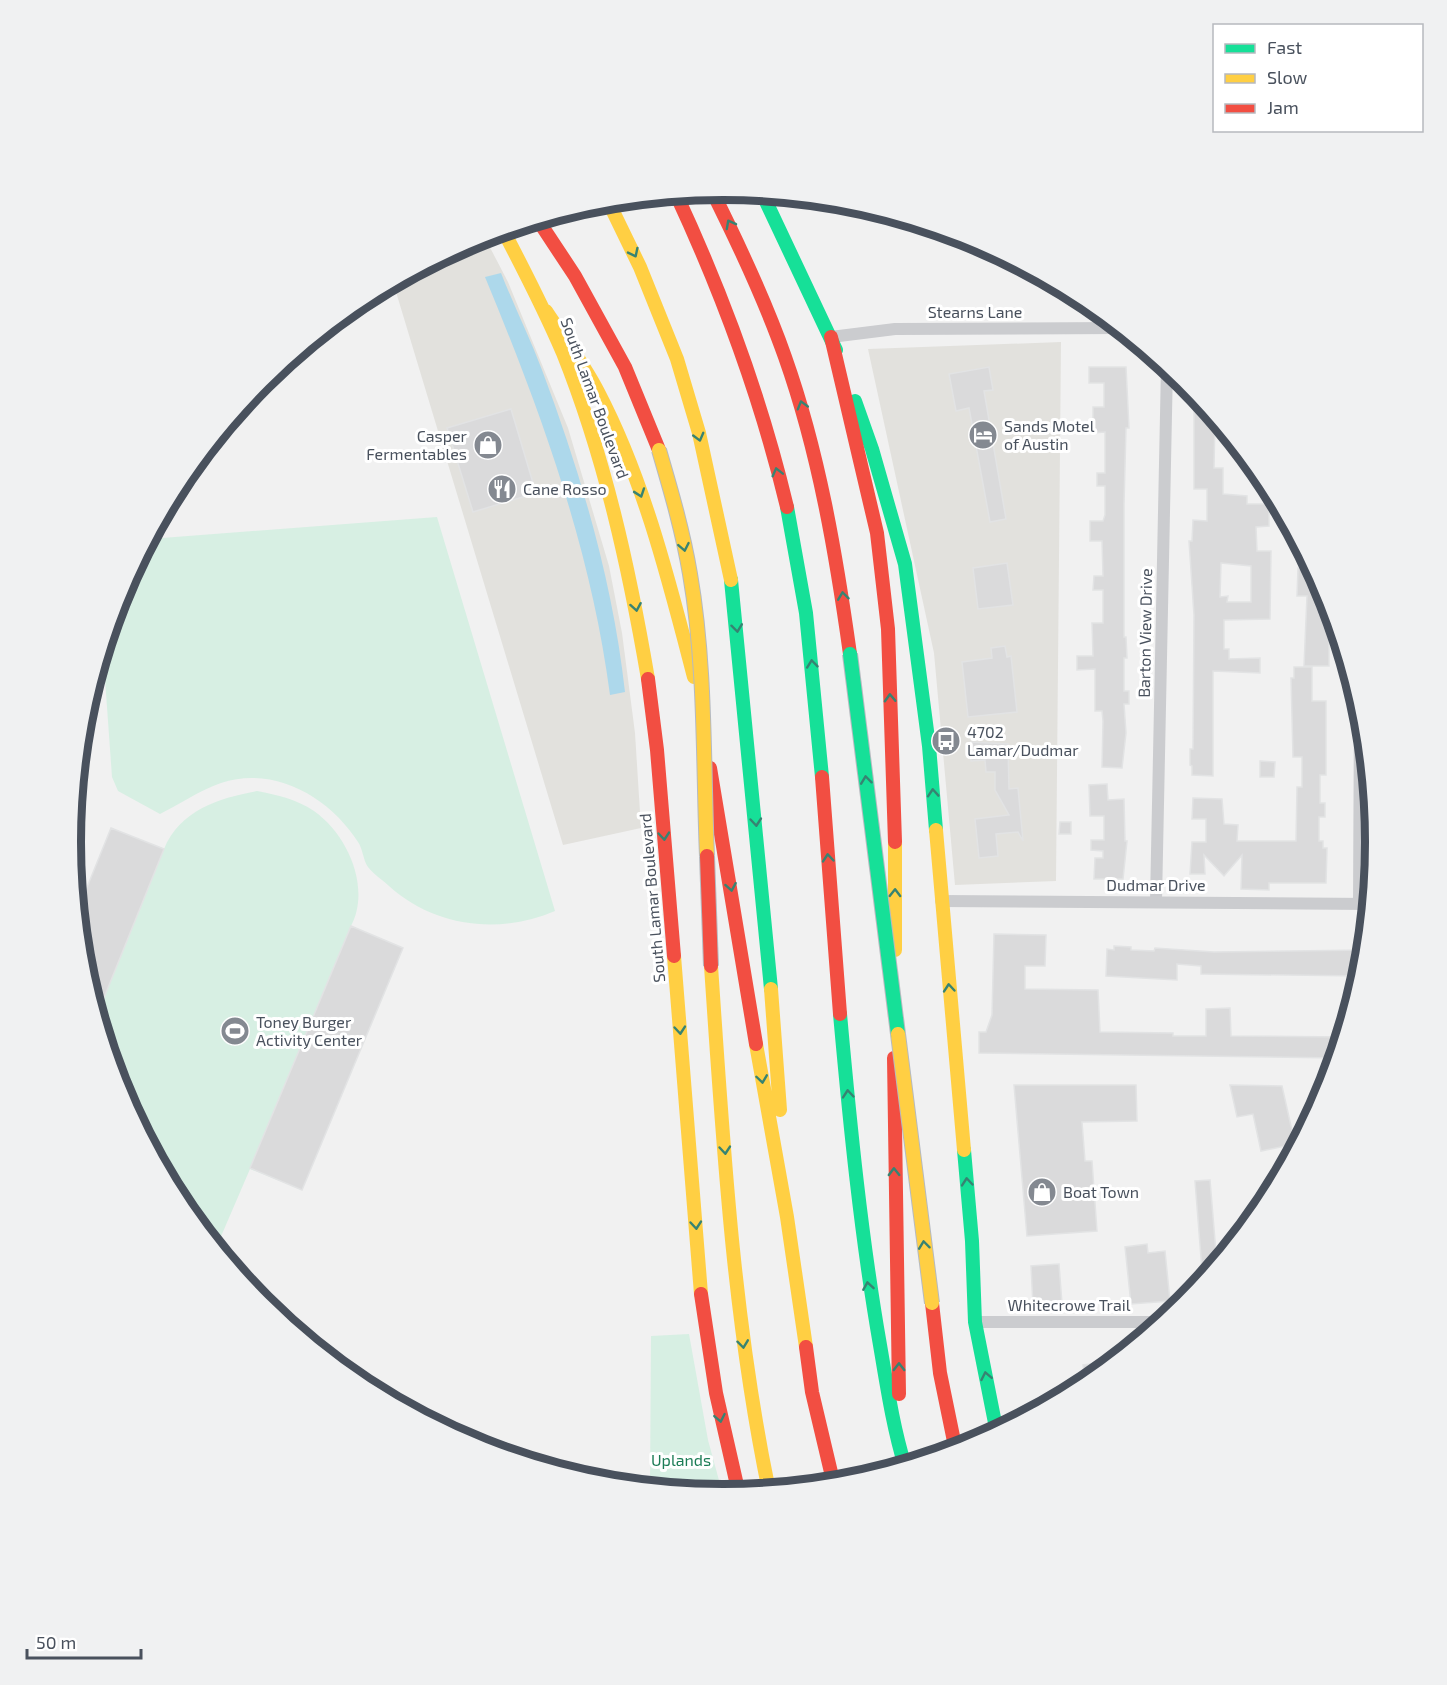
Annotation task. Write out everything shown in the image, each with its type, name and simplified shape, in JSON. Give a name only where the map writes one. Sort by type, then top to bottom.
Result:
[{"type":"main road","points":[[717,200],[774,322],[801,400],[824,486],[841,579],[940,1373],[954,1442]]},
{"type":"main road","points":[[679,201],[696,237],[753,384],[798,559],[814,690],[855,1177],[868,1284],[903,1459]]},
{"type":"main road","points":[[766,201],[831,337],[872,449],[904,564],[929,746],[972,1242],[975,1322],[995,1425]]},
{"type":"main road","points":[[612,210],[640,267],[677,359],[699,433],[730,571],[768,948],[787,1217]]},
{"type":"main road","points":[[542,226],[575,276],[625,367],[659,450],[690,575],[698,646],[711,966],[737,1299],[748,1383],[768,1484]]},
{"type":"main road","points":[[507,238],[546,311],[598,391],[636,481],[669,579],[694,677],[744,959],[764,1096],[787,1217],[812,1392],[832,1476]]},
{"type":"main road","name":"South Lamar Boulevard","points":[[546,311],[591,429],[610,490],[631,579],[649,677],[701,1291],[711,1374],[737,1485]]},
{"type":"main road","points":[[831,337],[877,533],[888,629],[896,856],[893,1099],[899,1446]]},
{"type":"street","name":"Stearns Lane","points":[[831,337],[895,329],[1108,328]]},
{"type":"street","name":"Barton View Drive","points":[[1156,901],[1167,377]]},
{"type":"street","points":[[1362,764],[1365,889]]},
{"type":"street","name":"Dudmar Drive","points":[[941,901],[1363,904]]},
{"type":"street","name":"Whitecrowe Trail","points":[[975,1322],[1151,1322]]},
{"type":"shaded area","points":[[489,245],[508,282],[568,428],[609,566],[622,633],[635,733],[641,828],[563,845],[395,290],[439,266]]},
{"type":"shaded area","points":[[1061,342],[1056,881],[955,885],[934,653],[868,349]]},
{"type":"green space","points":[[437,517],[555,911],[512,923],[490,924],[468,923],[426,911],[407,900],[370,870],[358,842],[332,812],[317,799],[281,782],[261,778],[221,783],[160,814],[118,791],[112,777],[104,671],[130,597],[158,538]]},
{"type":"green space","name":"Toney Burger Activity Center","points":[[257,791],[280,796],[300,803],[326,821],[346,848],[357,879],[357,911],[351,926],[403,948],[302,1190],[250,1169],[219,1240],[167,1164],[130,1088],[103,1009],[93,968],[83,897],[111,828],[164,849],[180,824],[190,815],[215,802]]},
{"type":"green space","name":"Uplands","points":[[689,1334],[708,1440],[720,1485],[650,1481],[651,1336]]},
{"type":"water","points":[[501,273],[542,370],[570,449],[594,529],[620,651],[625,692],[610,695],[590,587],[577,534],[544,430],[485,277]]},
{"type":"building","name":"Sands Motel of Austin","points":[[989,367],[993,390],[984,391],[1006,519],[990,522],[969,408],[956,411],[949,374]]},
{"type":"building","points":[[1089,367],[1126,367],[1129,428],[1126,428],[1124,504],[1124,637],[1126,637],[1127,658],[1124,658],[1124,691],[1129,691],[1129,704],[1124,704],[1126,733],[1122,768],[1102,767],[1103,721],[1102,711],[1095,711],[1095,669],[1077,670],[1077,656],[1093,656],[1092,623],[1103,623],[1103,590],[1093,590],[1094,576],[1103,576],[1102,541],[1090,541],[1090,521],[1103,521],[1105,515],[1105,486],[1097,486],[1097,473],[1105,473],[1105,432],[1093,433],[1093,407],[1104,407],[1104,383],[1089,383]]},
{"type":"building","points":[[1194,405],[1215,429],[1214,468],[1223,468],[1223,494],[1247,496],[1247,504],[1269,504],[1269,526],[1256,527],[1257,551],[1271,551],[1270,619],[1224,620],[1224,649],[1229,649],[1229,659],[1260,658],[1260,673],[1213,671],[1213,776],[1192,775],[1190,765],[1190,749],[1193,749],[1194,615],[1189,541],[1192,541],[1193,520],[1207,521],[1207,489],[1194,489]],"holes":[[[1221,563],[1251,566],[1251,602],[1227,602],[1228,596],[1220,597]]]},
{"type":"building","points":[[511,409],[536,493],[473,512],[447,428]]},
{"type":"building","points":[[1007,563],[1013,605],[978,609],[973,568]]},
{"type":"building","points":[[1298,568],[1304,568],[1329,628],[1329,666],[1304,666],[1307,596],[1297,596]]},
{"type":"building","points":[[1005,646],[1007,657],[1011,656],[1017,712],[968,717],[962,662],[992,658],[991,648]]},
{"type":"building","points":[[1294,667],[1312,667],[1312,701],[1326,701],[1326,775],[1320,775],[1320,803],[1325,803],[1325,817],[1319,817],[1319,841],[1323,841],[1323,848],[1327,848],[1326,883],[1269,883],[1269,890],[1241,889],[1242,855],[1224,876],[1204,855],[1205,874],[1190,874],[1192,842],[1206,842],[1206,819],[1192,819],[1193,798],[1222,799],[1224,824],[1238,825],[1237,841],[1296,841],[1297,787],[1302,787],[1302,757],[1293,757],[1291,678],[1294,678]]},
{"type":"building","points":[[970,742],[1008,744],[1009,789],[1018,788],[1023,841],[1018,832],[996,834],[998,856],[979,858],[975,819],[1009,815],[995,790],[995,772],[986,772],[985,760],[971,761]]},
{"type":"building","points":[[1260,761],[1275,762],[1274,777],[1260,777]]},
{"type":"building","points":[[1107,784],[1108,800],[1124,799],[1125,841],[1127,841],[1123,879],[1094,879],[1095,858],[1103,858],[1103,851],[1091,850],[1091,840],[1104,840],[1104,816],[1090,816],[1089,785]]},
{"type":"building","points":[[1060,822],[1071,822],[1071,834],[1059,834]]},
{"type":"building","points":[[111,828],[164,849],[102,1003],[93,968],[83,897]]},
{"type":"building","points":[[351,926],[403,948],[302,1190],[250,1168]]},
{"type":"building","points":[[994,934],[1046,935],[1045,966],[1025,966],[1025,989],[1098,990],[1100,1032],[1206,1036],[1206,1009],[1230,1008],[1231,1036],[1336,1037],[1329,1058],[979,1053],[979,1032],[986,1032],[992,1015]]},
{"type":"building","points":[[1114,946],[1131,947],[1131,950],[1154,951],[1155,948],[1214,952],[1357,950],[1352,976],[1201,974],[1201,966],[1177,964],[1177,980],[1106,976],[1107,949],[1114,950]]},
{"type":"building","points":[[1014,1085],[1136,1085],[1137,1121],[1082,1122],[1085,1161],[1092,1161],[1097,1231],[1027,1236]]},
{"type":"building","points":[[1230,1085],[1282,1086],[1294,1139],[1290,1145],[1261,1151],[1253,1114],[1237,1117]]},
{"type":"building","points":[[1210,1180],[1216,1255],[1202,1271],[1195,1181]]},
{"type":"building","points":[[1147,1244],[1148,1253],[1165,1251],[1170,1301],[1131,1304],[1125,1247]]},
{"type":"building","points":[[1059,1264],[1062,1304],[1033,1306],[1031,1266]]},
{"type":"building","points":[[1100,1363],[1084,1374],[1083,1365]]},
{"type":"traffic: fast","points":[[766,201],[836,350]]},
{"type":"traffic: fast","points":[[855,401],[872,449],[905,564],[929,746],[936,830]]},
{"type":"traffic: fast","points":[[787,507],[806,613],[822,777]]},
{"type":"traffic: fast","points":[[731,580],[771,989]]},
{"type":"traffic: fast","points":[[850,654],[898,1034]]},
{"type":"traffic: fast","points":[[840,1014],[867,1263],[891,1406],[903,1459]]},
{"type":"traffic: fast","points":[[964,1150],[972,1241],[975,1322],[995,1425]]},
{"type":"traffic: slow","points":[[612,210],[640,267],[677,359],[699,433],[731,580]]},
{"type":"traffic: slow","points":[[507,238],[563,353],[591,433],[624,555],[648,679]]},
{"type":"traffic: slow","points":[[546,311],[592,382],[629,460],[654,532],[694,677]]},
{"type":"traffic: slow","points":[[659,450],[684,543],[695,609],[703,715],[707,856]]},
{"type":"traffic: slow","points":[[936,830],[964,1150]]},
{"type":"traffic: slow","points":[[895,842],[895,950]]},
{"type":"traffic: slow","points":[[674,956],[701,1294]]},
{"type":"traffic: slow","points":[[711,966],[725,1164],[738,1295],[746,1361],[768,1484]]},
{"type":"traffic: slow","points":[[771,989],[780,1110]]},
{"type":"traffic: slow","points":[[898,1034],[932,1303]]},
{"type":"traffic: slow","points":[[756,1044],[787,1217],[806,1347]]},
{"type":"traffic: jam","points":[[717,200],[742,252],[777,336],[808,430],[825,504],[850,654]]},
{"type":"traffic: jam","points":[[679,201],[710,270],[753,387],[787,507]]},
{"type":"traffic: jam","points":[[542,226],[575,276],[625,367],[659,450]]},
{"type":"traffic: jam","points":[[831,337],[877,533],[888,629],[895,842]]},
{"type":"traffic: jam","points":[[648,679],[657,750],[674,956]]},
{"type":"traffic: jam","points":[[710,768],[756,1044]]},
{"type":"traffic: jam","points":[[822,777],[840,1014]]},
{"type":"traffic: jam","points":[[707,856],[711,966]]},
{"type":"traffic: jam","points":[[894,1058],[899,1394]]},
{"type":"traffic: jam","points":[[701,1294],[716,1393],[737,1485]]},
{"type":"traffic: jam","points":[[932,1303],[940,1373],[954,1442]]},
{"type":"traffic: jam","points":[[806,1347],[812,1392],[832,1476]]},
{"type":"place","name":"Sands Motel of Austin","points":[[983,435]]},
{"type":"place","name":"Casper Fermentables","points":[[488,445]]},
{"type":"place","name":"Cane Rosso","points":[[502,489]]},
{"type":"place","name":"4702 Lamar/Dudmar","points":[[946,741]]},
{"type":"place","name":"Toney Burger Activity Center","points":[[235,1031]]},
{"type":"place","name":"Boat Town","points":[[1042,1192]]}]
